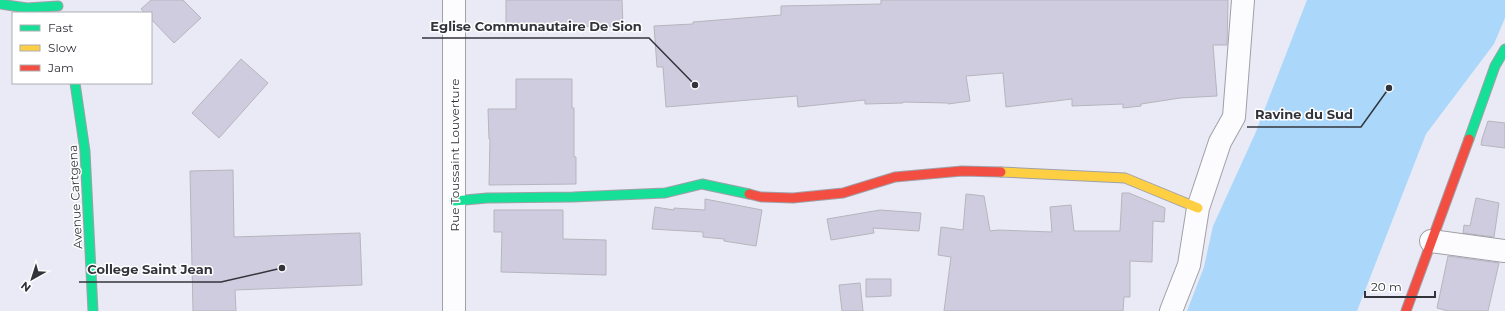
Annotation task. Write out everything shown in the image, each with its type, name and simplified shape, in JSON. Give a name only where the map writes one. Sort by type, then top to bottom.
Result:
[{"type":"street","name":"Rue Toussaint Louverture","points":[[454,0],[454,311]]},
{"type":"street","points":[[1171,311],[1189,265],[1198,208],[1220,142],[1234,117],[1242,0]]},
{"type":"street","points":[[0,4],[27,8],[58,6]]},
{"type":"street","points":[[1406,311],[1495,66],[1505,49]]},
{"type":"street","name":"Avenue Cartgena","points":[[75,84],[85,151],[93,311]]},
{"type":"street","points":[[454,201],[488,198],[573,197],[665,193],[702,184],[761,197],[793,198],[843,193],[895,177],[962,171],[1026,172],[1125,178],[1198,208]]},
{"type":"street","points":[[1431,241],[1505,251]]},
{"type":"water","points":[[1307,0],[1505,0],[1505,18],[1494,44],[1426,134],[1357,311],[1187,311],[1204,267],[1213,226],[1255,134]]},
{"type":"building","points":[[151,0],[183,0],[201,18],[174,43],[152,20],[152,12],[144,12],[141,9]]},
{"type":"building","points":[[506,0],[622,0],[623,26],[506,27]]},
{"type":"building","points":[[881,0],[1228,0],[1227,45],[1213,45],[1217,96],[1180,98],[1123,108],[1123,104],[1072,106],[1072,99],[1006,107],[1003,73],[966,76],[970,101],[948,104],[903,102],[865,104],[865,100],[798,107],[797,96],[666,107],[663,67],[657,67],[654,26],[693,24],[693,22],[781,15],[781,6],[881,4]]},
{"type":"building","points":[[241,59],[268,83],[219,138],[192,113]]},
{"type":"building","points":[[516,79],[572,79],[576,184],[489,185],[490,139],[488,109],[516,109]]},
{"type":"building","points":[[1488,121],[1505,123],[1505,148],[1481,145]]},
{"type":"building","points":[[233,170],[234,237],[360,233],[362,285],[235,290],[236,311],[193,311],[190,171]]},
{"type":"building","points":[[1122,193],[1129,193],[1165,208],[1164,222],[1153,221],[1152,262],[1130,261],[1130,297],[1124,297],[1123,311],[944,311],[951,257],[938,255],[941,227],[963,230],[966,194],[984,196],[990,231],[1052,232],[1050,207],[1071,205],[1074,231],[1120,231]]},
{"type":"building","points":[[1476,198],[1499,203],[1494,237],[1463,233],[1464,225],[1470,226]]},
{"type":"building","points":[[705,199],[762,210],[756,246],[724,241],[724,239],[703,237],[703,232],[652,229],[655,207],[674,210],[674,208],[705,210]]},
{"type":"building","points":[[494,210],[563,210],[563,239],[606,240],[606,275],[501,272],[502,232],[494,232]]},
{"type":"building","points":[[880,210],[921,213],[919,231],[873,228],[874,233],[831,240],[827,219]]},
{"type":"building","points":[[1448,256],[1499,263],[1488,311],[1448,311],[1437,308]]},
{"type":"building","points":[[866,279],[891,279],[891,296],[866,297]]},
{"type":"building","points":[[860,283],[863,311],[842,311],[839,285]]},
{"type":"traffic: fast","points":[[0,4],[27,8],[58,6]]},
{"type":"traffic: fast","points":[[1469,139],[1495,66],[1505,49]]},
{"type":"traffic: fast","points":[[75,84],[85,151],[93,311]]},
{"type":"traffic: fast","points":[[454,201],[487,198],[573,197],[665,193],[702,184],[749,194]]},
{"type":"traffic: slow","points":[[1001,172],[1125,178],[1198,208]]},
{"type":"traffic: jam","points":[[1406,311],[1469,139]]},
{"type":"traffic: jam","points":[[749,194],[761,197],[793,198],[843,193],[895,177],[962,171],[1001,172]]},
{"type":"place","name":"Eglise Communautaire De Sion","points":[[695,85]]},
{"type":"place","name":"Ravine du Sud","points":[[1389,88]]},
{"type":"place","name":"College Saint Jean","points":[[282,268]]}]
